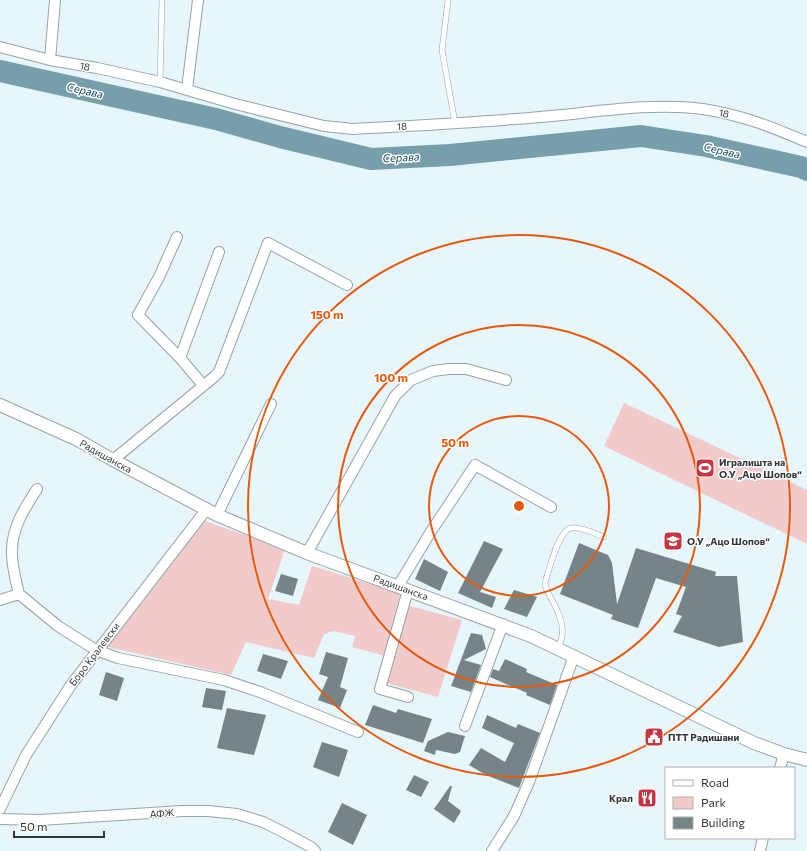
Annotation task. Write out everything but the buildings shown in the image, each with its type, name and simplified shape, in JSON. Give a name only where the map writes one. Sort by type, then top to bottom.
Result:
[{"type":"street","points":[[50,60],[55,0]]},
{"type":"street","points":[[187,90],[198,0]]},
{"type":"street","name":"18","points":[[0,47],[50,60],[97,68],[160,82],[235,104],[337,128],[455,123],[555,116],[601,110],[660,106],[702,109],[748,118],[807,142]]},
{"type":"street","points":[[177,237],[159,277],[138,315],[180,358],[203,385]]},
{"type":"street","points":[[113,460],[219,372],[268,244],[347,285]]},
{"type":"street","points":[[180,358],[219,252]]},
{"type":"street","points":[[307,553],[395,396],[411,380],[433,371],[449,369],[466,369],[506,380]]},
{"type":"street","points":[[217,515],[271,404]]},
{"type":"street","name":"Радишанска","points":[[2,408],[76,439],[217,515],[307,553],[503,624],[558,648],[637,688],[754,743],[784,754],[807,760]]},
{"type":"street","points":[[408,697],[380,689],[403,588],[430,533],[475,465],[551,507]]},
{"type":"street","points":[[37,489],[22,512],[13,535],[12,554],[18,594],[58,626],[96,650],[118,658],[224,680],[260,692],[358,732]]},
{"type":"street","name":"Боро Кралевски","points":[[0,809],[26,755],[71,685],[96,650],[206,510]]},
{"type":"street","points":[[0,600],[18,594]]},
{"type":"street","points":[[465,726],[503,624]]},
{"type":"street","points":[[492,851],[514,816],[574,656]]},
{"type":"street","points":[[780,767],[784,754]]},
{"type":"street","name":"АФЖ","points":[[0,819],[40,820],[182,811],[237,814],[263,822],[292,836],[315,851]]},
{"type":"street","points":[[760,851],[763,839]]},
{"type":"lane","points":[[160,82],[162,0]]},
{"type":"lane","points":[[448,0],[442,50],[455,123]]},
{"type":"lane","points":[[558,648],[562,636],[560,619],[545,583],[560,538],[565,531],[571,528],[578,528],[604,537]]},
{"type":"green space","name":"Игралишта на О.У „Ацо Шопов“","points":[[624,403],[807,490],[807,544],[604,446]]},
{"type":"green space","points":[[205,521],[285,549],[268,599],[299,605],[312,566],[400,593],[385,656],[352,647],[355,636],[333,631],[324,634],[314,658],[246,642],[231,675],[108,647]]},
{"type":"green space","points":[[407,605],[462,620],[438,697],[386,683]]},
{"type":"waterway","name":"Серава","points":[[0,71],[216,119],[280,137],[371,159],[450,155],[641,136],[706,146],[801,167],[807,170]]},
{"type":"place","name":"Игралишта на О.У „Ацо Шопов“","points":[[705,468]]},
{"type":"place","name":"О.У „Ацо Шопов“","points":[[673,541]]},
{"type":"place","name":"ПТТ Радишани","points":[[654,737]]},
{"type":"place","name":"Крал","points":[[647,798]]}]
